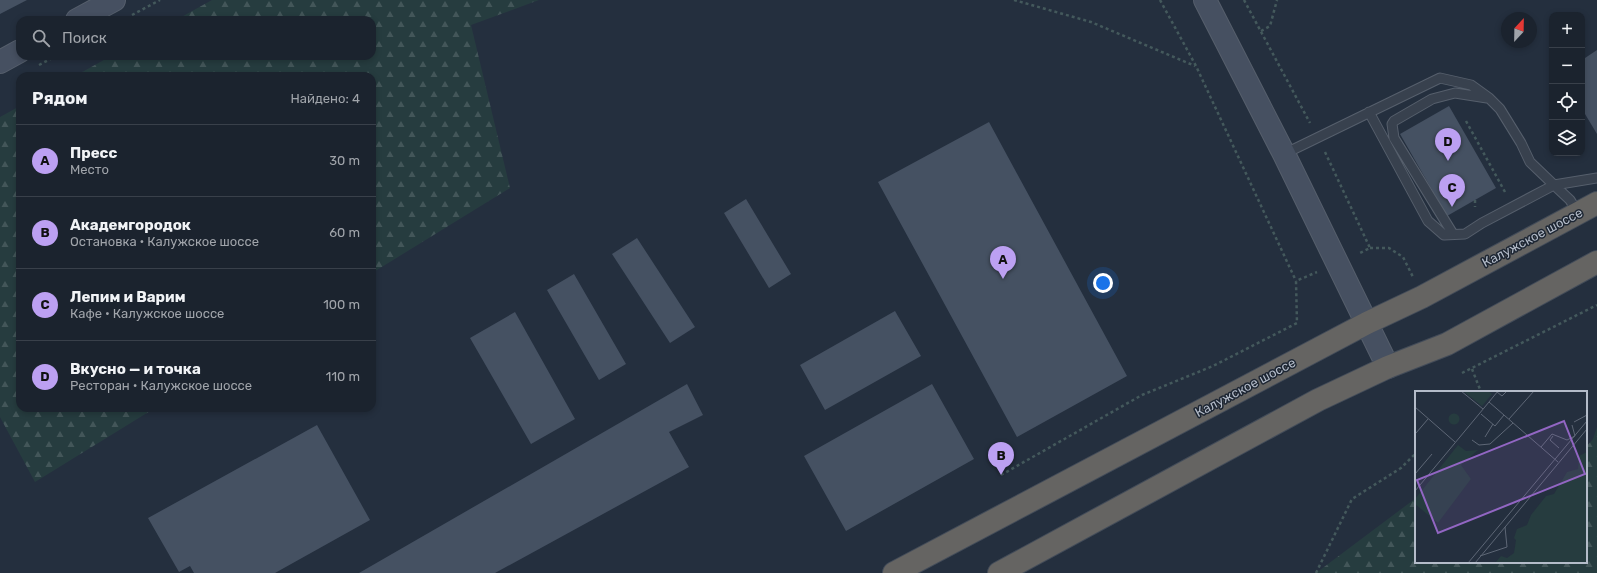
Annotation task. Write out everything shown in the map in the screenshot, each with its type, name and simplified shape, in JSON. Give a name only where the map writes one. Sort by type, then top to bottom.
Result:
[{"type":"highway","name":"Калужское шоссе","points":[[894,573],[1367,324],[1422,297],[1588,208]]},
{"type":"highway","points":[[998,573],[1318,400],[1388,367],[1447,344],[1597,262]]},
{"type":"main road","points":[[84,16],[114,0]]},
{"type":"main road","points":[[1205,0],[1284,154],[1388,367]]},
{"type":"main road","points":[[0,62],[16,53]]},
{"type":"lane","points":[[1284,154],[1440,78],[1471,85],[1489,98],[1500,109],[1521,143],[1530,162],[1570,200],[1588,208]]},
{"type":"lane","points":[[1453,234],[1394,138],[1392,124],[1394,121],[1432,99],[1455,93],[1489,98]]},
{"type":"lane","points":[[1369,112],[1428,222],[1444,235],[1464,234],[1554,185],[1597,178]]},
{"type":"path","points":[[131,16],[160,0]]},
{"type":"path","points":[[1014,0],[1091,22],[1196,66]]},
{"type":"path","points":[[1001,475],[1142,395],[1213,366],[1297,323],[1296,281],[1196,66],[1160,0]]},
{"type":"path","points":[[1244,0],[1318,137],[1370,248]]},
{"type":"path","points":[[1261,31],[1270,26],[1277,0]]},
{"type":"path","points":[[1466,121],[1506,194]]},
{"type":"path","points":[[1296,281],[1370,248],[1389,248],[1403,256],[1416,282]]},
{"type":"path","points":[[1462,374],[1597,305]]},
{"type":"path","points":[[1472,369],[1481,391]]},
{"type":"path","points":[[1316,573],[1352,499],[1401,468],[1415,454]]},
{"type":"green space","points":[[212,0],[539,0],[471,25],[510,188],[376,271],[376,72],[82,72],[104,60],[376,60],[376,16],[183,16]]},
{"type":"green space","points":[[16,108],[16,412],[149,412],[35,482],[0,417],[0,117]]},
{"type":"green space","points":[[1597,427],[1597,573],[1316,573],[1415,499],[1415,563],[1587,563],[1587,446],[1593,439]]},
{"type":"building","points":[[0,0],[27,0],[0,14]]},
{"type":"building","points":[[1597,50],[1597,134],[1585,114],[1585,58]]},
{"type":"building","points":[[1449,106],[1496,188],[1447,216],[1400,134]]},
{"type":"building","points":[[989,122],[1127,376],[1017,437],[878,182]]},
{"type":"building","points":[[746,199],[791,274],[769,288],[724,213]]},
{"type":"building","points":[[637,238],[695,327],[670,343],[612,254]]},
{"type":"building","points":[[574,274],[626,364],[599,380],[547,290]]},
{"type":"building","points":[[895,311],[921,356],[825,410],[800,365]]},
{"type":"building","points":[[515,312],[575,419],[531,444],[470,338]]},
{"type":"building","points":[[687,384],[703,415],[669,432],[689,467],[495,573],[359,573]]},
{"type":"building","points":[[932,384],[974,459],[846,531],[804,456]]},
{"type":"building","points":[[317,425],[370,520],[275,573],[194,573],[190,566],[179,572],[148,518]]},
{"type":"place","name":"Вкусно — и точка","points":[[1448,161]]},
{"type":"place","name":"Лепим и Варим","points":[[1452,207]]},
{"type":"place","name":"Пресс","points":[[1003,279]]},
{"type":"place","name":"Академгородок","points":[[1001,475]]}]
